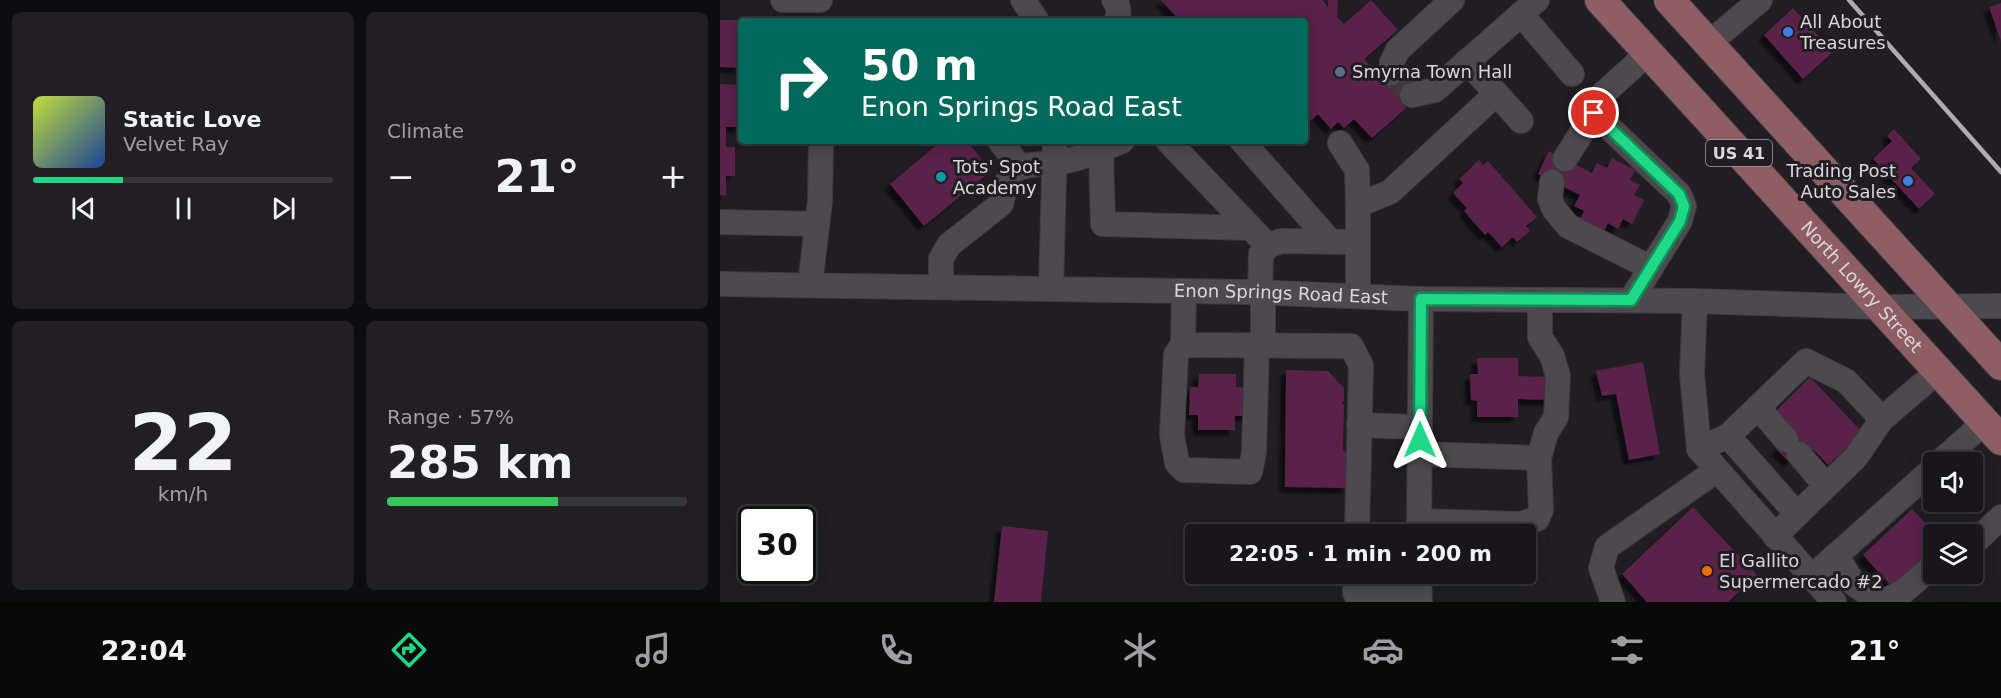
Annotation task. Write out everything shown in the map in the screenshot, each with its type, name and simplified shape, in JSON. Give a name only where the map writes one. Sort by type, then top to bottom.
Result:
[{"type":"main road","name":"North Lowry Street","points":[[1600,0],[1993,431]]},
{"type":"main road","name":"US 41","points":[[1669,0],[2001,365]]},
{"type":"street","points":[[783,0],[820,0],[823,18]]},
{"type":"street","points":[[1023,0],[1035,18]]},
{"type":"street","points":[[1114,0],[1118,4],[1118,18]]},
{"type":"street","points":[[1708,44],[1760,0]]},
{"type":"street","points":[[1391,73],[1392,62],[1398,50],[1440,4]]},
{"type":"street","points":[[1412,95],[1435,90],[1529,7],[1572,74]]},
{"type":"street","points":[[1565,159],[1594,113],[1593,103],[1648,54]]},
{"type":"street","points":[[1467,61],[1521,121]]},
{"type":"street","points":[[1358,205],[1390,192],[1496,94]]},
{"type":"street","points":[[1594,113],[1679,194],[1684,206],[1680,221],[1631,300]]},
{"type":"street","points":[[1341,143],[1357,170],[1358,296]]},
{"type":"street","points":[[810,285],[820,201],[821,144]]},
{"type":"street","points":[[1002,144],[1020,167]]},
{"type":"street","points":[[1171,144],[1268,246]]},
{"type":"street","points":[[1245,144],[1331,242]]},
{"type":"street","points":[[941,287],[941,259],[949,244],[1001,204],[1012,171],[1055,152],[1111,146],[1102,224],[1251,228]]},
{"type":"street","points":[[1051,288],[1055,152]]},
{"type":"street","points":[[1552,182],[1550,199],[1554,209],[1568,226],[1651,268]]},
{"type":"street","points":[[720,222],[817,224]]},
{"type":"street","points":[[1184,291],[1183,345],[1176,354],[1172,435],[1177,464],[1184,470],[1250,472],[1254,452],[1260,346],[1261,254],[1268,246],[1281,241],[1358,242]]},
{"type":"street","name":"Enon Springs Road East","points":[[720,284],[1262,292],[1421,299],[2001,306]]},
{"type":"street","points":[[1419,524],[1421,299]]},
{"type":"street","points":[[1520,524],[1533,522],[1541,510],[1539,458],[1546,433],[1556,417],[1558,376],[1552,356],[1540,337],[1540,300]]},
{"type":"street","points":[[1695,301],[1692,374],[1699,449],[1834,602]]},
{"type":"street","points":[[1183,345],[1352,346],[1360,365],[1357,524]]},
{"type":"street","points":[[1699,449],[1728,436],[1806,361],[1846,381],[1882,419]]},
{"type":"street","points":[[1775,536],[1856,458],[1882,419],[1937,372]]},
{"type":"street","points":[[1758,407],[1826,486]]},
{"type":"street","points":[[1359,425],[1420,427]]},
{"type":"street","points":[[1957,452],[1993,431]]},
{"type":"street","points":[[1728,436],[1797,514]]},
{"type":"street","points":[[1420,454],[1539,458]]},
{"type":"street","points":[[1613,602],[1601,568],[1607,547],[1717,470]]},
{"type":"street","points":[[1812,577],[1923,478]]},
{"type":"street","points":[[1983,534],[2001,517]]},
{"type":"street","points":[[1836,555],[1854,584],[1881,602],[1903,592],[1923,575]]},
{"type":"street","points":[[1355,584],[1355,593],[1419,601],[1419,584]]},
{"type":"street","points":[[1916,602],[1934,584]]},
{"type":"building","name":"Smyrna Town Hall","points":[[1161,0],[1322,0],[1328,7],[1328,0],[1338,0],[1337,17],[1344,24],[1371,0],[1398,30],[1364,59],[1385,83],[1407,64],[1422,80],[1400,100],[1406,108],[1372,138],[1354,119],[1344,128],[1338,122],[1331,129],[1318,114],[1308,123],[1308,18],[1177,18]]},
{"type":"building","points":[[2001,3],[2001,41],[1989,7]]},
{"type":"building","points":[[1793,8],[1833,52],[1803,79],[1764,35]]},
{"type":"building","points":[[720,20],[738,20],[738,68],[720,67]]},
{"type":"building","points":[[720,84],[738,85],[738,127],[726,127],[726,147],[735,147],[735,176],[726,176],[726,196],[720,195]]},
{"type":"building","name":"Trading Post Auto Sales","points":[[1894,129],[1921,159],[1911,168],[1935,194],[1919,209],[1873,159],[1892,141],[1887,136]]},
{"type":"building","name":"Tots' Spot Academy","points":[[937,144],[969,144],[991,171],[924,226],[890,184]]},
{"type":"building","points":[[1549,151],[1592,173],[1597,163],[1607,168],[1612,158],[1635,170],[1630,180],[1640,185],[1634,195],[1644,200],[1632,224],[1623,219],[1618,229],[1608,223],[1603,233],[1579,221],[1584,211],[1574,206],[1580,195],[1538,174]]},
{"type":"building","points":[[1479,160],[1483,165],[1488,161],[1537,217],[1526,226],[1530,231],[1517,242],[1513,237],[1502,247],[1488,232],[1485,235],[1464,211],[1467,208],[1453,193],[1463,183],[1459,179]]},
{"type":"building","points":[[1477,358],[1518,358],[1518,376],[1551,377],[1550,400],[1518,399],[1518,417],[1477,417],[1477,401],[1471,400],[1470,374],[1478,374]]},
{"type":"building","points":[[1643,362],[1660,454],[1629,460],[1616,394],[1602,396],[1596,371]]},
{"type":"building","points":[[1286,370],[1328,371],[1344,388],[1343,450],[1348,454],[1347,488],[1285,487]]},
{"type":"building","points":[[1199,374],[1236,374],[1236,387],[1252,388],[1250,416],[1235,416],[1235,430],[1198,430],[1198,415],[1189,415],[1190,387],[1198,387]]},
{"type":"building","points":[[1810,377],[1863,433],[1828,465],[1813,449],[1810,453],[1805,448],[1789,462],[1776,449],[1792,434],[1788,430],[1791,426],[1776,411]]},
{"type":"building","points":[[1693,507],[1757,575],[1728,602],[1647,602],[1622,574]]},
{"type":"building","points":[[1912,509],[1926,524],[1923,524],[1923,560],[1892,587],[1863,555]]},
{"type":"building","points":[[1002,526],[1048,531],[1041,602],[994,602]]},
{"type":"tunnel","points":[[1391,73],[1412,95]]},
{"type":"railway","points":[[1849,0],[2001,172]]},
{"type":"place","name":"All About Treasures","points":[[1788,32]]},
{"type":"place","name":"Smyrna Town Hall","points":[[1340,72]]},
{"type":"place","name":"Tots' Spot Academy","points":[[941,177]]},
{"type":"place","name":"Trading Post Auto Sales","points":[[1908,181]]},
{"type":"place","name":"El Gallito Supermercado #2","points":[[1707,571]]},
{"type":"route","points":[[1420,440],[1421,299],[1631,300],[1680,221],[1684,206],[1679,194],[1594,113]]}]
